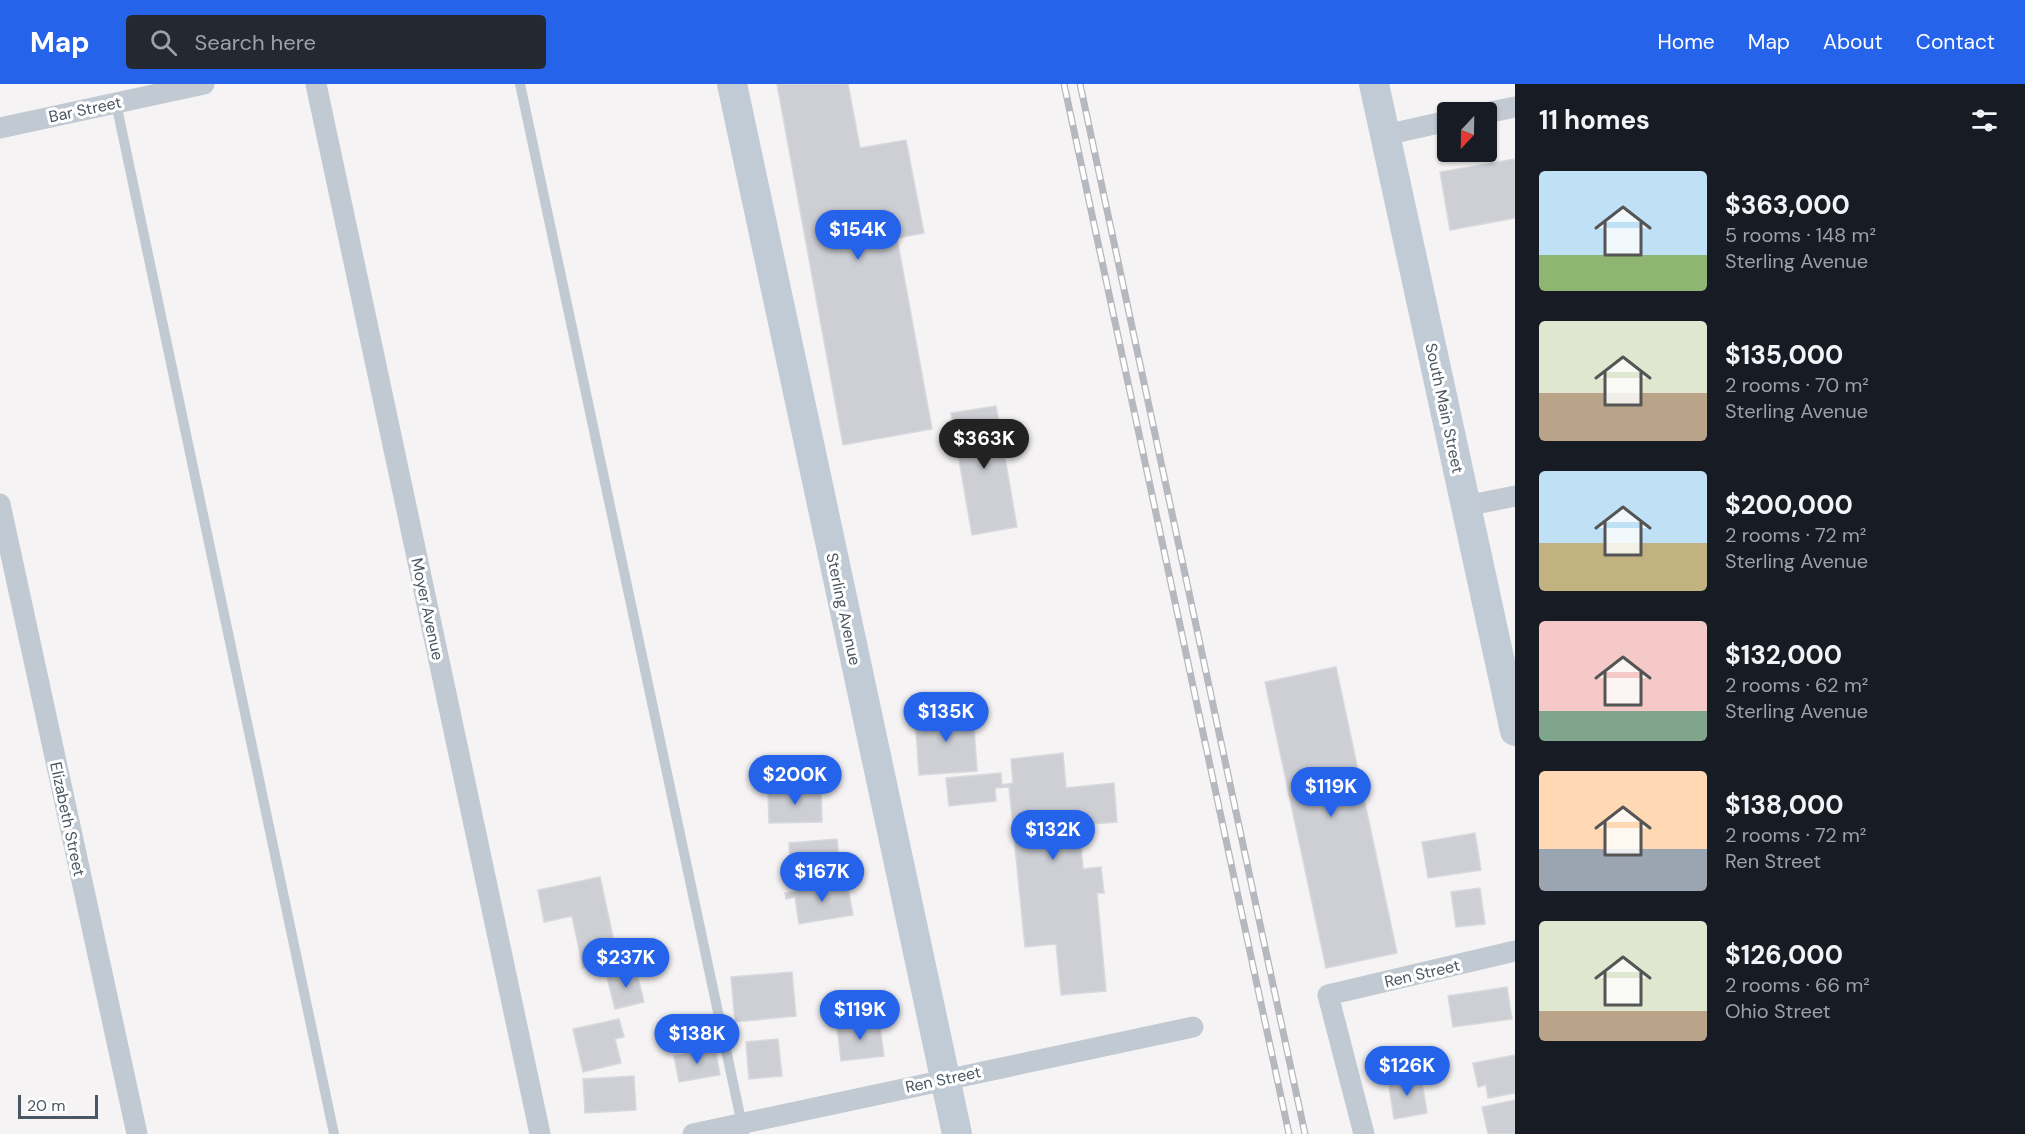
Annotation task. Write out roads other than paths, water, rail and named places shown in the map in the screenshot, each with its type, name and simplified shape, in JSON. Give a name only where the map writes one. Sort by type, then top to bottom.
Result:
[{"type":"street","name":"Bar Street","points":[[0,128],[204,84]]},
{"type":"street","name":"Moyer Avenue","points":[[316,84],[540,1134]]},
{"type":"street","name":"Sterling Avenue","points":[[732,84],[957,1134]]},
{"type":"street","name":"South Main Street","points":[[1374,84],[1515,731]]},
{"type":"street","points":[[1497,111],[1515,107]]},
{"type":"street","points":[[1385,135],[1437,123]]},
{"type":"street","points":[[1466,506],[1515,496]]},
{"type":"street","name":"Elizabeth Street","points":[[0,504],[137,1134]]},
{"type":"street","name":"Ren Street","points":[[1364,1134],[1328,995],[1515,951]]},
{"type":"street","name":"Ren Street","points":[[693,1134],[743,1129],[945,1078],[1193,1027]]},
{"type":"lane","points":[[520,84],[743,1129]]},
{"type":"lane","points":[[116,103],[334,1134]]},
{"type":"railway","points":[[1064,84],[1289,1134]]},
{"type":"railway","points":[[1080,84],[1305,1134]]}]
